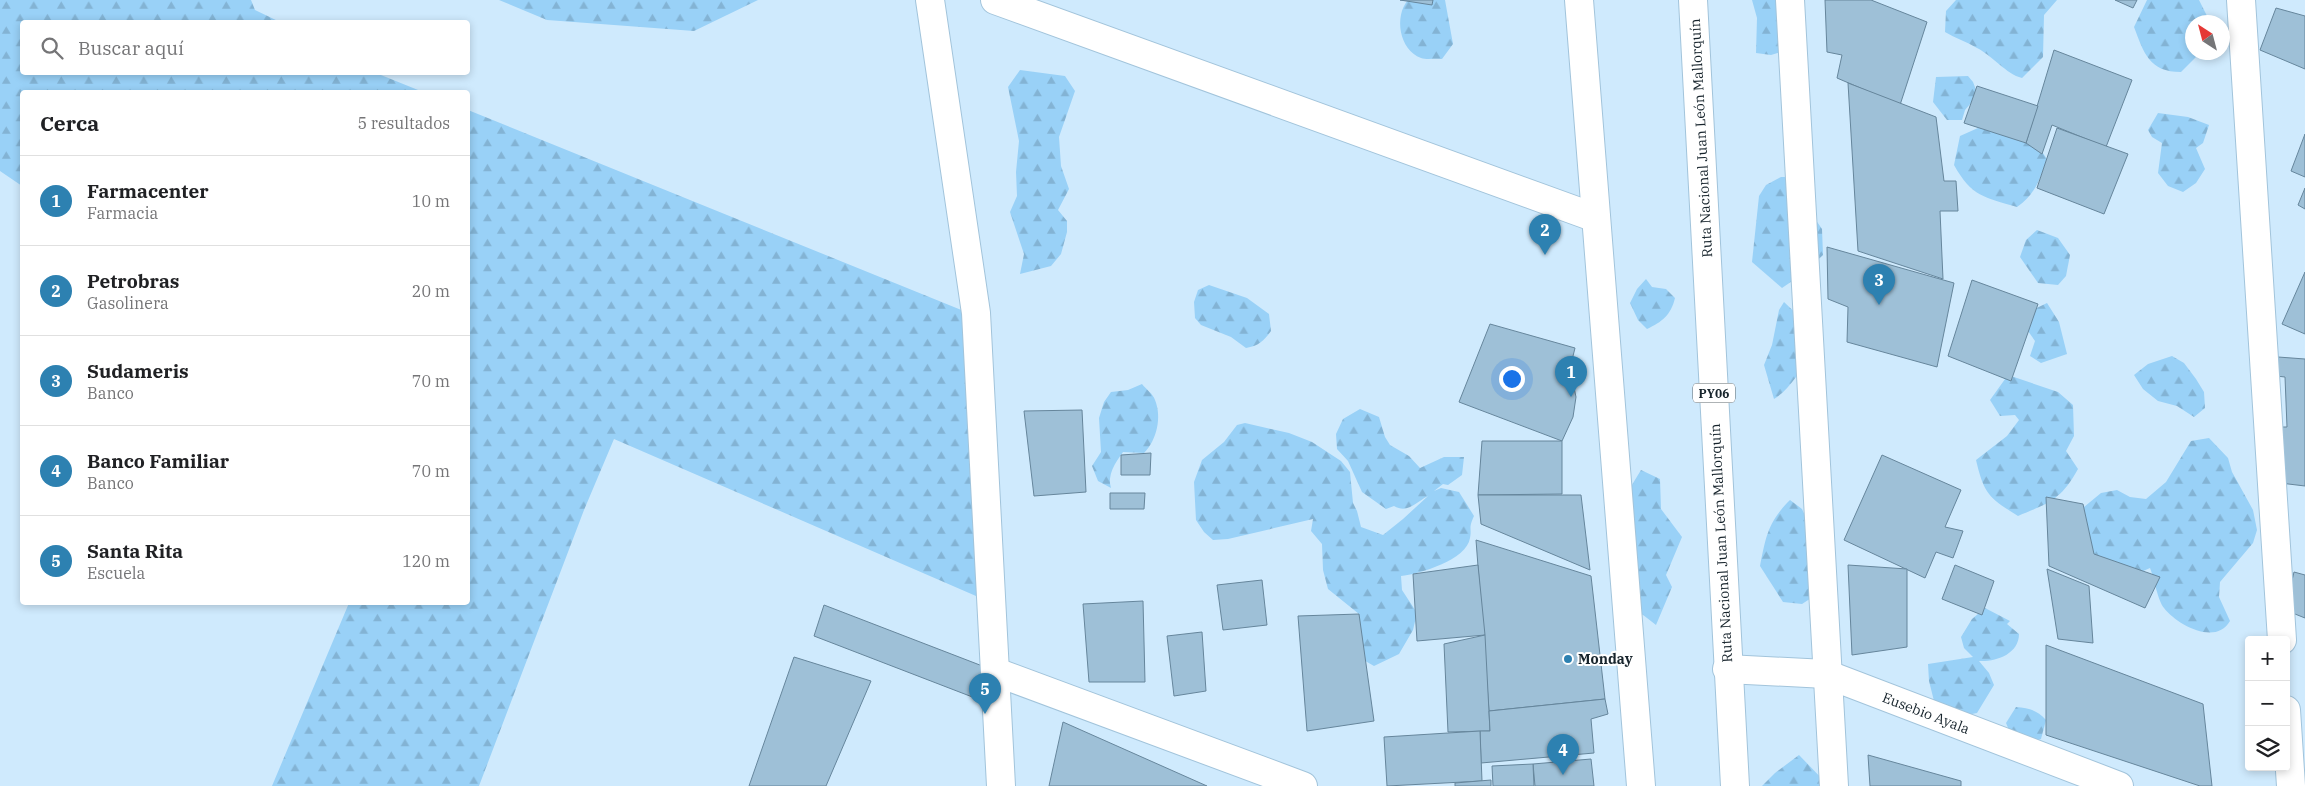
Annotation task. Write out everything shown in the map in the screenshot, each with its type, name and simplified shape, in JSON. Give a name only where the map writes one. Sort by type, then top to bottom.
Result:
[{"type":"main road","points":[[930,0],[976,313],[1001,786]]},
{"type":"main road","points":[[995,0],[1596,218]]},
{"type":"main road","points":[[1579,0],[1640,786]]},
{"type":"main road","name":"Ruta Nacional Juan León Mallorquín","points":[[1694,0],[1734,786]]},
{"type":"main road","points":[[1790,0],[1826,674],[1834,786]]},
{"type":"main road","points":[[2241,0],[2282,636]]},
{"type":"main road","name":"Eusebio Ayala","points":[[1727,669],[1826,674],[2119,786]]},
{"type":"main road","points":[[996,672],[1303,786]]},
{"type":"main road","points":[[2287,726],[2291,786]]},
{"type":"green space","points":[[0,0],[251,0],[255,10],[276,20],[20,20],[20,75],[381,75],[418,90],[20,90],[20,185],[0,171]]},
{"type":"green space","points":[[499,0],[758,0],[694,31],[547,20]]},
{"type":"green space","points":[[1408,0],[1445,0],[1453,44],[1442,59],[1421,58],[1408,48],[1401,32],[1400,23],[1401,15]]},
{"type":"green space","points":[[1752,0],[1783,0],[1787,50],[1771,55],[1756,53],[1757,18]]},
{"type":"green space","points":[[1956,0],[2057,0],[2044,15],[2043,57],[2022,78],[2010,73],[1983,51],[1945,32],[1946,11]]},
{"type":"green space","points":[[2147,0],[2199,0],[2206,15],[2185,15],[2185,60],[2193,60],[2181,72],[2162,69],[2155,65],[2145,53],[2134,27]]},
{"type":"green space","points":[[1020,70],[1065,76],[1075,91],[1059,137],[1061,166],[1069,189],[1058,210],[1067,221],[1067,232],[1061,254],[1051,266],[1020,274],[1024,254],[1010,212],[1017,196],[1016,172],[1019,141],[1008,87]]},
{"type":"green space","points":[[1968,76],[1973,82],[1978,95],[1965,110],[1962,120],[1947,120],[1933,102],[1936,77]]},
{"type":"green space","points":[[470,111],[986,320],[976,596],[614,439],[584,510],[479,786],[272,786],[348,605],[470,605]]},
{"type":"green space","points":[[2158,113],[2188,117],[2209,125],[2203,143],[2196,148],[2205,169],[2196,183],[2183,192],[2168,186],[2158,173],[2162,143],[2152,137],[2148,130]]},
{"type":"green space","points":[[1978,128],[1996,130],[2035,142],[2047,159],[2033,192],[2017,207],[1987,198],[1973,190],[1954,165],[1960,136]]},
{"type":"green space","points":[[1781,177],[1786,177],[1822,229],[1823,255],[1804,273],[1782,288],[1752,262],[1759,196],[1766,185]]},
{"type":"green space","points":[[2037,230],[2058,238],[2070,255],[2066,276],[2058,285],[2038,283],[2020,257],[2026,240]]},
{"type":"green space","points":[[1646,279],[1652,287],[1666,289],[1675,298],[1671,309],[1665,317],[1647,329],[1638,320],[1630,303],[1637,289]]},
{"type":"green space","points":[[1209,285],[1247,298],[1269,314],[1271,331],[1266,338],[1246,348],[1231,337],[1201,325],[1195,318],[1194,302],[1198,290]]},
{"type":"green space","points":[[1784,302],[1807,324],[1809,360],[1789,386],[1774,399],[1764,365],[1772,345],[1779,310]]},
{"type":"green space","points":[[2047,303],[2059,322],[2067,354],[2041,363],[2030,356],[2035,341],[2028,331],[2026,313]]},
{"type":"green space","points":[[2172,356],[2184,363],[2204,392],[2205,408],[2194,417],[2177,406],[2158,401],[2143,389],[2134,375],[2148,364]]},
{"type":"green space","points":[[2008,375],[2058,392],[2073,405],[2074,436],[2066,451],[2078,469],[2060,494],[2046,504],[2018,516],[1989,494],[1982,481],[1976,460],[2007,436],[2019,420],[2015,415],[2000,416],[1990,400]]},
{"type":"green space","points":[[1142,384],[1153,396],[1157,407],[1158,421],[1155,435],[1144,453],[1123,452],[1111,474],[1111,488],[1098,481],[1092,466],[1101,452],[1099,418],[1104,402],[1111,392],[1128,390]]},
{"type":"green space","points":[[1360,409],[1379,417],[1385,437],[1390,445],[1409,456],[1420,468],[1444,457],[1464,457],[1462,475],[1448,485],[1443,484],[1434,491],[1441,488],[1459,492],[1474,516],[1467,546],[1460,553],[1452,559],[1430,569],[1401,576],[1402,590],[1417,613],[1413,630],[1399,654],[1374,666],[1341,647],[1359,626],[1359,614],[1328,589],[1323,570],[1322,544],[1311,531],[1313,519],[1228,539],[1213,540],[1204,532],[1196,520],[1194,482],[1202,460],[1224,442],[1237,425],[1245,423],[1289,433],[1312,442],[1341,461],[1350,472],[1353,503],[1361,527],[1383,535],[1428,496],[1408,508],[1404,509],[1394,506],[1386,509],[1362,492],[1348,461],[1337,449],[1336,434],[1343,419]]},
{"type":"green space","points":[[2209,438],[2228,458],[2232,472],[2253,510],[2257,530],[2253,543],[2220,582],[2219,597],[2230,621],[2224,628],[2216,632],[2197,630],[2178,621],[2170,614],[2162,605],[2150,568],[2132,576],[2096,562],[2085,543],[2084,507],[2101,493],[2117,490],[2130,497],[2146,499],[2166,482],[2191,441]]},
{"type":"green space","points":[[1641,470],[1660,479],[1661,509],[1682,537],[1666,575],[1672,587],[1656,625],[1638,611],[1616,586],[1608,556],[1609,514],[1627,493]]},
{"type":"green space","points":[[1790,500],[1802,509],[1808,522],[1822,591],[1802,604],[1783,602],[1760,566],[1764,546],[1772,523]]},
{"type":"green space","points":[[1985,608],[2010,621],[2007,624],[2019,634],[2018,641],[2011,652],[1992,660],[1979,661],[1989,673],[1994,685],[1977,713],[1961,716],[1935,705],[1929,681],[1928,664],[1973,657],[1964,648],[1961,637],[1972,619]]},
{"type":"green space","points":[[2016,707],[2032,710],[2046,720],[2041,739],[2031,742],[2011,735],[2006,723]]},
{"type":"green space","points":[[1799,755],[1829,786],[1762,786],[1775,773]]},
{"type":"building","points":[[1400,0],[1433,0],[1432,5]]},
{"type":"building","points":[[1825,0],[1871,0],[1927,22],[1900,105],[1837,78],[1842,55],[1827,52]]},
{"type":"building","points":[[2115,0],[2137,0],[2133,8]]},
{"type":"building","points":[[2276,8],[2305,16],[2305,69],[2260,50]]},
{"type":"building","points":[[2054,50],[2132,80],[2106,147],[2052,125],[2042,154],[2026,143]]},
{"type":"building","points":[[1848,83],[1936,117],[1944,181],[1956,181],[1958,211],[1940,211],[1943,279],[1858,251]]},
{"type":"building","points":[[1977,86],[2038,106],[2026,143],[1964,123]]},
{"type":"building","points":[[2057,128],[2128,154],[2104,214],[2037,188]]},
{"type":"building","points":[[2305,134],[2305,177],[2291,171]]},
{"type":"building","points":[[2305,188],[2305,209],[2298,205]]},
{"type":"building","points":[[1827,247],[1954,283],[1937,367],[1847,342],[1848,307],[1828,299]]},
{"type":"building","points":[[2305,272],[2305,334],[2282,324]]},
{"type":"building","points":[[1972,280],[2038,304],[2011,381],[1948,356]]},
{"type":"building","points":[[1490,324],[1575,348],[1570,368],[1576,397],[1573,417],[1562,441],[1459,402]]},
{"type":"building","points":[[2278,357],[2305,359],[2305,486],[2280,483],[2276,427],[2287,427],[2285,377],[2276,376]]},
{"type":"building","points":[[1082,410],[1086,492],[1034,496],[1024,411]]},
{"type":"building","points":[[1482,441],[1562,441],[1562,494],[1478,495]]},
{"type":"building","points":[[1151,453],[1150,475],[1121,475],[1121,455]]},
{"type":"building","points":[[1882,455],[1961,490],[1945,527],[1963,531],[1953,558],[1936,552],[1925,578],[1844,540]]},
{"type":"building","points":[[1110,493],[1145,493],[1144,509],[1110,509]]},
{"type":"building","points":[[1478,495],[1581,495],[1590,570],[1481,524]]},
{"type":"building","points":[[2046,497],[2083,504],[2094,554],[2160,577],[2145,608],[2049,566]]},
{"type":"building","points":[[1476,540],[1591,576],[1605,699],[1489,711]]},
{"type":"building","points":[[1478,565],[1485,635],[1417,641],[1413,574]]},
{"type":"building","points":[[1848,565],[1907,569],[1907,647],[1852,655]]},
{"type":"building","points":[[1955,565],[1994,581],[1982,615],[1942,599]]},
{"type":"building","points":[[2047,569],[2089,586],[2093,643],[2058,639]]},
{"type":"building","points":[[2294,572],[2305,575],[2305,618],[2285,610]]},
{"type":"building","points":[[1262,580],[1267,625],[1223,630],[1217,585]]},
{"type":"building","points":[[1143,601],[1145,682],[1089,682],[1083,604]]},
{"type":"building","points":[[824,605],[985,667],[975,698],[814,636]]},
{"type":"building","points":[[1359,614],[1374,721],[1307,731],[1298,616]]},
{"type":"building","points":[[1202,632],[1206,691],[1174,696],[1167,636]]},
{"type":"building","points":[[1485,635],[1490,731],[1448,732],[1444,644]]},
{"type":"building","points":[[2046,645],[2203,704],[2212,786],[2200,786],[2046,735]]},
{"type":"building","points":[[794,657],[871,681],[826,786],[749,786]]},
{"type":"building","points":[[1605,699],[1608,714],[1591,719],[1594,753],[1481,763],[1480,731],[1490,731],[1489,711]]},
{"type":"building","points":[[1063,722],[1207,786],[1049,786]]},
{"type":"building","points":[[1480,731],[1482,781],[1387,786],[1384,737]]},
{"type":"building","points":[[1868,755],[1961,781],[1961,786],[1870,786]]},
{"type":"building","points":[[1591,759],[1594,786],[1535,786],[1533,764]]},
{"type":"building","points":[[1533,764],[1534,786],[1493,786],[1492,766]]},
{"type":"building","points":[[1491,780],[1491,786],[1455,786],[1455,783]]},
{"type":"place","name":"Petrobras","points":[[1545,255]]},
{"type":"place","name":"Sudameris","points":[[1879,305]]},
{"type":"place","name":"Farmacenter","points":[[1571,397]]},
{"type":"place","name":"Monday","points":[[1568,659]]},
{"type":"place","name":"Santa Rita","points":[[985,714]]},
{"type":"place","name":"Banco Familiar","points":[[1563,775]]}]
